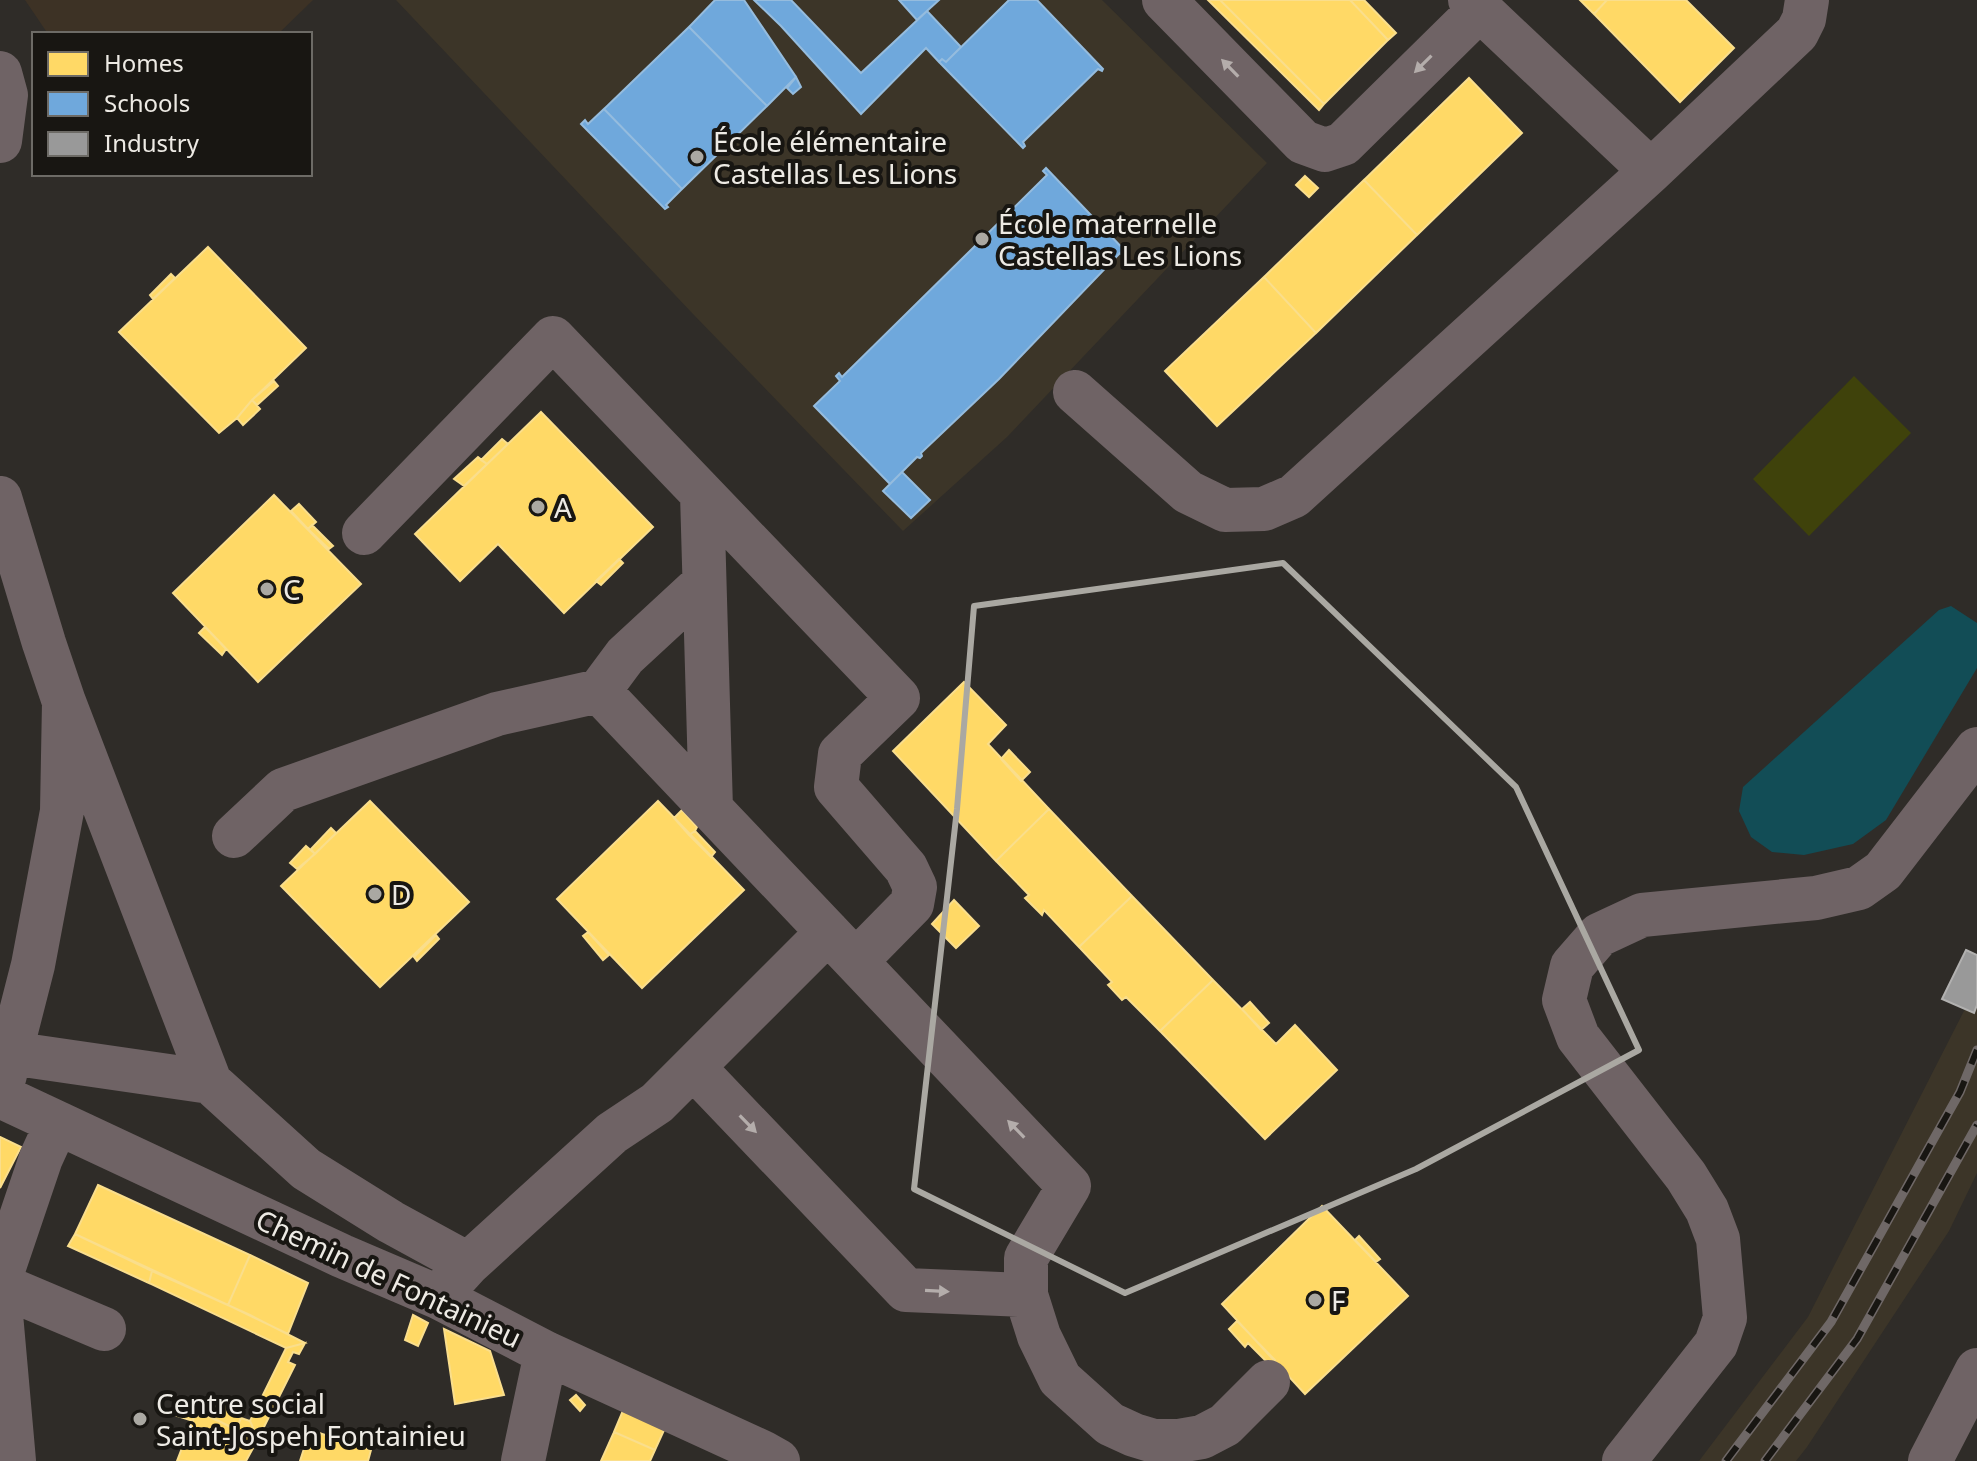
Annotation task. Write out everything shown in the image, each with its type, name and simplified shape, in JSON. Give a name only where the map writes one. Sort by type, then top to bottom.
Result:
[{"type":"street","points":[[1164,0],[1303,142],[1325,150],[1343,144],[1474,5],[1651,171]]},
{"type":"street","points":[[1075,392],[1188,492],[1225,510],[1264,509],[1294,496],[1651,171],[1797,33],[1804,19],[1807,0]]},
{"type":"street","points":[[0,73],[6,95],[0,141]]},
{"type":"street","points":[[364,533],[553,338],[898,698],[840,754],[836,787],[906,868],[915,887],[912,904],[832,936],[634,1095],[612,1133]]},
{"type":"street","points":[[702,494],[711,809]]},
{"type":"street","points":[[0,498],[64,702],[210,1082],[306,1169],[391,1222],[468,1264]]},
{"type":"street","points":[[234,836],[283,790],[497,714],[599,691],[625,656],[704,583]]},
{"type":"street","points":[[599,691],[1069,1186],[1026,1258],[1026,1295],[1039,1336],[1060,1379],[1110,1424],[1154,1441],[1202,1437],[1225,1425],[1268,1382]]},
{"type":"street","points":[[64,702],[62,811],[33,965],[3,1081],[210,1082]]},
{"type":"street","points":[[1624,1461],[1716,1344],[1725,1318],[1718,1239],[1707,1210],[1686,1176],[1578,1037],[1564,1000],[1572,966],[1599,935],[1642,915],[1816,898],[1859,888],[1883,871],[1977,749]]},
{"type":"street","points":[[438,1297],[468,1264],[612,1133],[657,1103],[832,936]]},
{"type":"street","points":[[694,1068],[906,1290],[1026,1295]]},
{"type":"street","name":"Chemin de Fontainieu","points":[[3,1081],[57,1123],[342,1256],[438,1297],[546,1353],[778,1461]]},
{"type":"street","points":[[57,1123],[41,1158],[0,1282],[104,1329]]},
{"type":"street","points":[[0,1303],[14,1461]]},
{"type":"street","points":[[523,1461],[546,1353]]},
{"type":"street","points":[[1930,1461],[1977,1370]]},
{"type":"highlighted area","points":[[1283,563],[1516,787],[1639,1050],[1416,1169],[1125,1293],[914,1189],[957,809],[974,606]]},
{"type":"shaded area","points":[[25,0],[313,0],[280,32],[47,32]]},
{"type":"shaded area","name":"École maternelle Castellas Les Lions","points":[[396,0],[1102,0],[1267,163],[1007,437],[903,531]]},
{"type":"shaded area","points":[[1854,376],[1911,433],[1809,536],[1753,479]]},
{"type":"shaded area","points":[[1977,979],[1977,1173],[1949,1231],[1796,1461],[1699,1461],[1808,1317],[1967,1005]]},
{"type":"water","points":[[1951,606],[1977,623],[1977,668],[1886,820],[1853,844],[1804,855],[1772,852],[1751,837],[1739,811],[1743,787],[1939,610]]},
{"type":"building: Homes","points":[[1208,0],[1220,0],[1324,104],[1319,110]]},
{"type":"building: Homes","points":[[1220,0],[1350,0],[1388,40],[1324,104]]},
{"type":"building: Homes","points":[[1350,0],[1364,0],[1396,33],[1388,40]]},
{"type":"building: Homes","points":[[1580,0],[1607,0],[1594,14]]},
{"type":"building: Homes","points":[[1607,0],[1686,0],[1734,48],[1680,102],[1594,14]]},
{"type":"building: Homes","points":[[1469,78],[1522,133],[1417,235],[1364,180]]},
{"type":"building: Homes","points":[[1305,176],[1318,188],[1309,197],[1296,185]]},
{"type":"building: Homes","points":[[1364,180],[1417,235],[1316,333],[1264,277]]},
{"type":"building: Homes","points":[[208,247],[306,348],[219,433],[119,332]]},
{"type":"building: Homes","points":[[171,274],[175,278],[153,299],[150,295]]},
{"type":"building: Homes","points":[[1264,277],[1316,333],[1217,426],[1165,371]]},
{"type":"building: Homes","points":[[274,381],[278,386],[257,405],[252,400]]},
{"type":"building: Homes","points":[[252,400],[260,409],[243,425],[237,418]]},
{"type":"building: Homes","name":"A","points":[[541,412],[653,527],[564,613],[498,544],[460,581],[415,534]]},
{"type":"building: Homes","points":[[502,439],[508,444],[487,464],[481,460]]},
{"type":"building: Homes","points":[[478,457],[487,464],[464,486],[454,479]]},
{"type":"building: Homes","name":"C","points":[[274,495],[361,584],[258,682],[173,593]]},
{"type":"building: Homes","points":[[299,504],[316,522],[308,529],[291,511]]},
{"type":"building: Homes","points":[[312,525],[333,546],[329,549],[308,529]]},
{"type":"building: Homes","points":[[619,559],[623,563],[601,585],[596,581]]},
{"type":"building: Homes","points":[[205,627],[226,649],[222,655],[199,633]]},
{"type":"building: Homes","points":[[964,682],[1006,725],[988,744],[1049,809],[996,861],[893,751]]},
{"type":"building: Homes","points":[[1009,750],[1030,772],[1021,781],[1001,759]]},
{"type":"building: Homes","name":"D","points":[[370,801],[469,902],[380,987],[281,886]]},
{"type":"building: Homes","points":[[658,801],[744,890],[642,988],[557,899]]},
{"type":"building: Homes","points":[[1049,809],[1132,896],[1079,947],[1044,910],[1042,915],[1025,898],[1029,895],[996,861]]},
{"type":"building: Homes","points":[[682,810],[697,827],[689,835],[674,818]]},
{"type":"building: Homes","points":[[331,828],[336,833],[315,854],[311,849]]},
{"type":"building: Homes","points":[[695,831],[715,852],[711,857],[689,835]]},
{"type":"building: Homes","points":[[306,846],[315,854],[297,869],[290,863]]},
{"type":"building: Homes","points":[[1132,896],[1213,980],[1160,1031],[1126,997],[1122,1000],[1108,985],[1112,982],[1079,947]]},
{"type":"building: Homes","points":[[954,900],[979,926],[956,948],[932,924]]},
{"type":"building: Homes","points":[[588,932],[609,955],[603,960],[583,936]]},
{"type":"building: Homes","points":[[436,935],[439,939],[417,961],[414,957]]},
{"type":"building: Homes","points":[[1213,980],[1276,1044],[1295,1025],[1337,1070],[1265,1139],[1160,1031]]},
{"type":"building: Homes","points":[[1250,1002],[1269,1023],[1261,1030],[1242,1009]]},
{"type":"building: Homes","points":[[0,1137],[21,1147],[0,1188]]},
{"type":"building: Homes","points":[[98,1185],[250,1255],[228,1305],[75,1234]]},
{"type":"building: Homes","name":"F","points":[[1322,1206],[1408,1296],[1305,1394],[1222,1304]]},
{"type":"building: Homes","points":[[75,1234],[152,1271],[149,1283],[68,1246]]},
{"type":"building: Homes","points":[[1359,1236],[1380,1259],[1376,1262],[1355,1240]]},
{"type":"building: Homes","points":[[250,1255],[308,1283],[288,1334],[228,1305]]},
{"type":"building: Homes","points":[[152,1271],[305,1343],[286,1348],[149,1283]]},
{"type":"building: Homes","points":[[413,1315],[428,1323],[418,1346],[405,1340]]},
{"type":"building: Homes","points":[[1237,1321],[1275,1360],[1270,1365],[1248,1343],[1245,1347],[1229,1329]]},
{"type":"building: Homes","points":[[444,1329],[490,1351],[504,1395],[455,1404]]},
{"type":"building: Homes","points":[[305,1343],[299,1354],[293,1352],[288,1362],[295,1365],[258,1439],[250,1421],[286,1348]]},
{"type":"building: Homes","points":[[576,1395],[585,1405],[580,1411],[570,1400]]},
{"type":"building: Homes","points":[[199,1399],[219,1408],[215,1419],[205,1415],[194,1417],[193,1421],[177,1416],[182,1406]]},
{"type":"building: Homes","points":[[222,1402],[244,1410],[236,1430],[215,1419]]},
{"type":"building: Homes","points":[[624,1408],[665,1428],[655,1450],[614,1432]]},
{"type":"building: Homes","points":[[205,1415],[258,1439],[246,1461],[177,1461],[194,1417]]},
{"type":"building: Homes","points":[[241,1418],[250,1421],[258,1439],[236,1430]]},
{"type":"building: Homes","points":[[310,1430],[371,1450],[368,1461],[300,1461]]},
{"type":"building: Homes","points":[[614,1432],[655,1450],[650,1461],[601,1461]]},
{"type":"building: Schools","points":[[715,0],[744,0],[796,77],[767,106],[689,27]]},
{"type":"building: Schools","points":[[754,0],[791,0],[861,73],[927,11],[961,47],[946,62],[942,59],[939,62],[926,48],[861,114]]},
{"type":"building: Schools","points":[[899,0],[939,0],[917,20]]},
{"type":"building: Schools","points":[[1009,0],[1037,0],[1103,69],[1098,69],[1023,142],[1023,148],[939,62],[942,59],[946,62]]},
{"type":"building: Schools","points":[[689,27],[767,106],[682,189],[604,109]]},
{"type":"building: Schools","points":[[796,77],[801,87],[793,94],[787,88]]},
{"type":"building: Schools","points":[[604,109],[682,189],[665,209],[581,124],[585,120],[588,124]]},
{"type":"building: Schools","points":[[1046,168],[1128,254],[1124,257],[1120,253],[999,379],[890,484],[814,406],[840,381],[836,376],[839,373],[842,377],[1047,175],[1043,171]]},
{"type":"building: Schools","points":[[902,472],[930,500],[911,518],[883,491]]},
{"type":"building: Industry","points":[[1966,950],[1977,955],[1977,1005],[1974,1013],[1942,999]]},
{"type":"railway","points":[[1726,1461],[1831,1322],[1960,1092],[1977,1050]]},
{"type":"railway","points":[[1765,1461],[1857,1339],[1977,1125]]},
{"type":"place","name":"École élémentaire Castellas Les Lions","points":[[697,157]]},
{"type":"place","name":"École maternelle Castellas Les Lions","points":[[982,239]]},
{"type":"place","name":"A","points":[[538,507]]},
{"type":"place","name":"C","points":[[267,589]]},
{"type":"place","name":"D","points":[[375,894]]},
{"type":"place","name":"F","points":[[1315,1300]]},
{"type":"place","name":"Centre social Saint-Jospeh Fontainieu","points":[[140,1419]]}]
